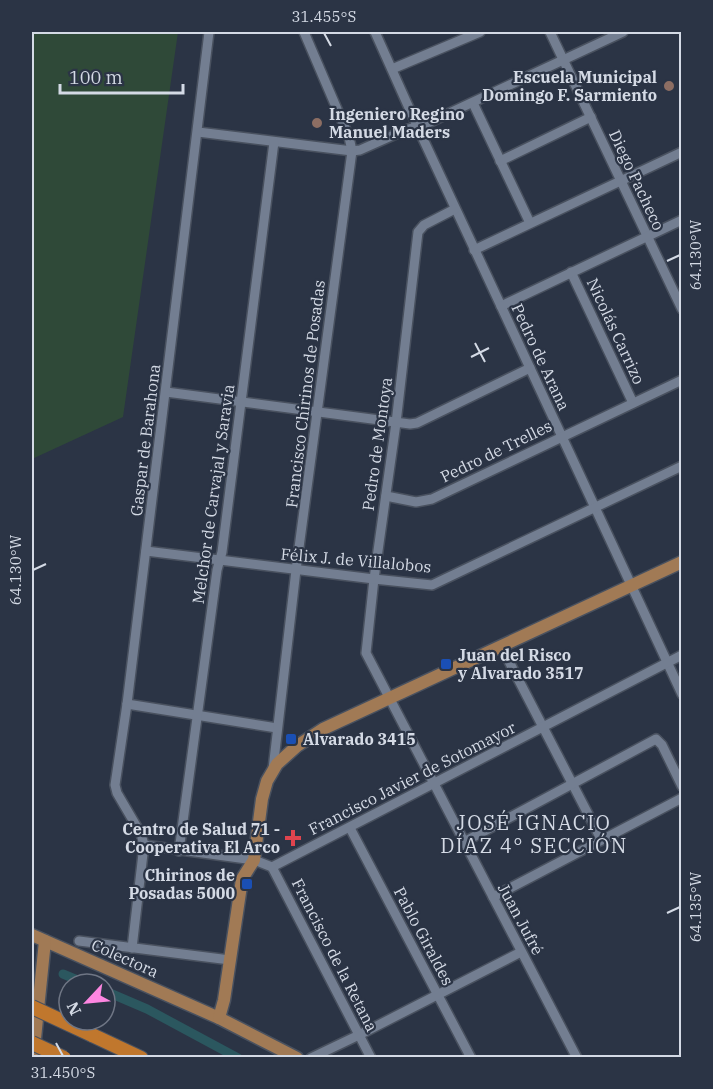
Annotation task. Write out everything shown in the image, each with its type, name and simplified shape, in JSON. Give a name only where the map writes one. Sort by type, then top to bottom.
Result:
[{"type":"highway","points":[[32,1007],[141,1058]]},
{"type":"highway","points":[[32,1042],[64,1058]]},
{"type":"main road","points":[[219,1018],[224,1000],[242,879],[254,860],[262,799],[273,769],[297,746],[323,729],[681,562]]},
{"type":"main road","name":"Colectora","points":[[32,935],[219,1018],[297,1058]]},
{"type":"main road","points":[[33,1058],[45,941]]},
{"type":"street","name":"Gaspar de Barahona","points":[[144,845],[115,785],[128,704],[209,32]]},
{"type":"street","name":"Francisco Chirinos de Posadas","points":[[273,769],[296,570],[352,151],[349,137],[304,32]]},
{"type":"street","name":"Pedro de Arana","points":[[375,32],[681,694]]},
{"type":"street","points":[[392,69],[480,32]]},
{"type":"street","name":"Diego Pacheco","points":[[550,32],[681,309]]},
{"type":"street","points":[[198,132],[352,151],[360,150],[405,130],[418,128],[624,32]]},
{"type":"street","points":[[473,103],[530,224]]},
{"type":"street","points":[[500,160],[591,117]]},
{"type":"street","name":"Melchor de Carvajal y Saravia","points":[[178,850],[199,716],[274,142]]},
{"type":"street","points":[[474,250],[681,152]]},
{"type":"street","name":"Pedro de Montoya","points":[[389,699],[366,653],[418,232],[424,225],[456,209]]},
{"type":"street","points":[[501,306],[681,220]]},
{"type":"street","name":"Nicolás Carrizo","points":[[571,272],[633,403]]},
{"type":"street","points":[[166,392],[396,423],[417,423],[530,368]]},
{"type":"street","name":"Pedro de Trelles","points":[[386,496],[416,502],[432,499],[681,380]]},
{"type":"street","name":"Félix J. de Villalobos","points":[[146,551],[425,585],[438,583],[681,466]]},
{"type":"street","points":[[501,646],[601,839]]},
{"type":"street","name":"Francisco Javier de Sotomayor","points":[[272,867],[681,655]]},
{"type":"street","name":"Juan Jufré","points":[[389,699],[577,1058]]},
{"type":"street","points":[[128,704],[277,728]]},
{"type":"street","points":[[464,842],[656,739],[662,745],[681,786]]},
{"type":"street","points":[[493,897],[681,798]]},
{"type":"street","name":"Pablo Giraldes","points":[[350,828],[471,1058]]},
{"type":"street","points":[[132,948],[144,845],[254,860],[272,867]]},
{"type":"street","name":"Francisco de la Retana","points":[[272,867],[371,1058]]},
{"type":"street","points":[[79,941],[230,960]]},
{"type":"street","points":[[311,1058],[521,952]]},
{"type":"green space","points":[[32,32],[178,32],[123,417],[32,459]]},
{"type":"waterway","points":[[117,996],[147,1009],[238,1058]]},
{"type":"place","name":"Escuela Municipal Domingo F. Sarmiento","points":[[669,86]]},
{"type":"place","name":"Ingeniero Regino Manuel Maders","points":[[317,123]]},
{"type":"place","name":"Juan del Risco y Alvarado 3517","points":[[446,664]]},
{"type":"place","name":"Alvarado 3415","points":[[291,739]]},
{"type":"place","name":"Centro de Salud 71 - Cooperativa El Arco","points":[[293,838]]},
{"type":"place","name":"Chirinos de Posadas 5000","points":[[247,884]]},
{"type":"district","name":"JOSÉ IGNACIO DÍAZ 4° SECCIÓN","points":[[534,834]]}]
